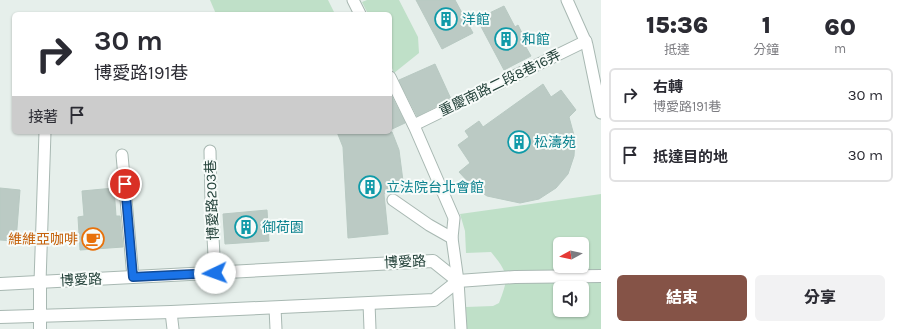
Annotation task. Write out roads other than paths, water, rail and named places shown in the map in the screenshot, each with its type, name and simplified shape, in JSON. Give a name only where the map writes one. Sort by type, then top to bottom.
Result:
[{"type":"street","name":"博愛路","points":[[0,284],[433,261],[458,281]]},
{"type":"street","points":[[0,316],[171,312],[434,300],[458,281],[515,277],[601,276]]},
{"type":"street","points":[[40,282],[40,329]]},
{"type":"lane","points":[[353,0],[359,12]]},
{"type":"lane","points":[[567,0],[586,41],[601,113]]},
{"type":"lane","name":"重慶南路二段8巷16弄","points":[[414,125],[586,41]]},
{"type":"lane","points":[[392,81],[414,125],[452,210],[454,218],[452,238],[458,281],[461,329]]},
{"type":"lane","points":[[40,282],[45,134]]},
{"type":"lane","name":"博愛路203巷","points":[[210,151],[215,273]]},
{"type":"lane","points":[[122,155],[133,277]]},
{"type":"lane","points":[[393,200],[429,225],[452,238]]},
{"type":"lane","points":[[369,303],[370,329]]},
{"type":"lane","points":[[275,308],[276,329]]},
{"type":"lane","points":[[171,312],[172,329]]},
{"type":"place","name":"洋館","points":[[446,19]]},
{"type":"place","name":"和館","points":[[506,39]]},
{"type":"place","name":"松濤苑","points":[[519,142]]},
{"type":"place","name":"立法院台北會館","points":[[370,187]]},
{"type":"place","name":"御荷園","points":[[246,227]]},
{"type":"place","name":"維維亞咖啡","points":[[93,239]]}]
